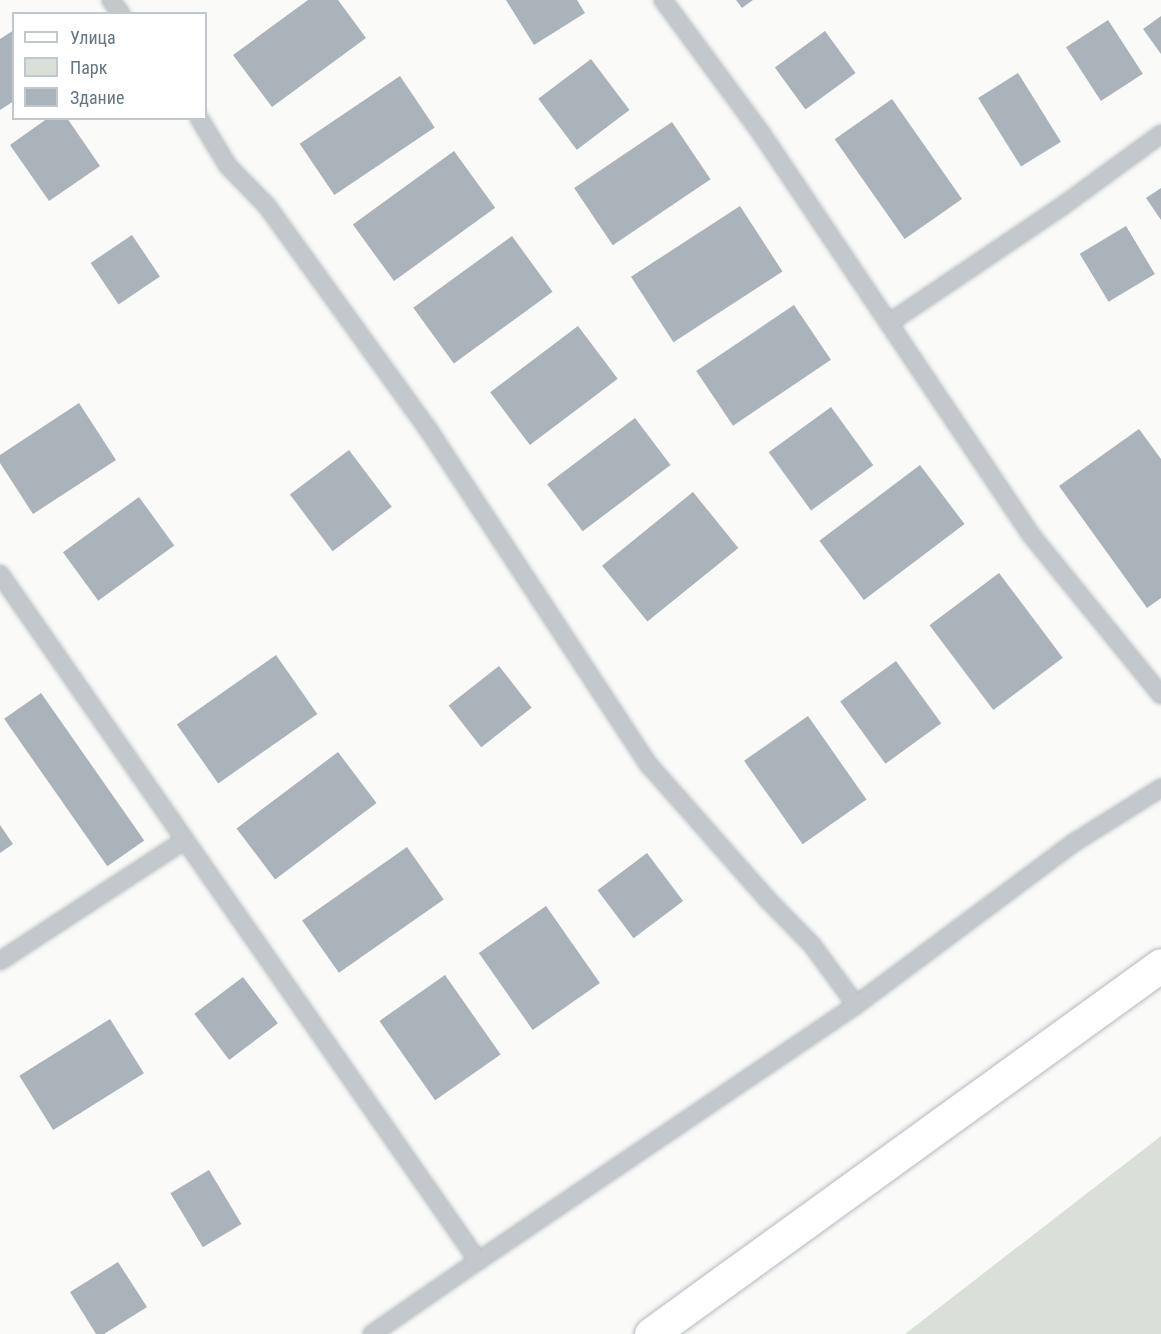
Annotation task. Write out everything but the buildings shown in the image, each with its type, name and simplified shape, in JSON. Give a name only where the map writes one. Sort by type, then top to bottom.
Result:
[{"type":"main road","points":[[651,1334],[1161,964]]},
{"type":"lane","points":[[663,0],[761,133],[1031,535],[1161,695]]},
{"type":"lane","points":[[200,120],[228,166],[267,206],[428,429],[650,765],[767,899],[812,945],[856,1005]]},
{"type":"lane","points":[[889,323],[1061,207],[1161,134]]},
{"type":"lane","points":[[0,574],[478,1262]]},
{"type":"lane","points":[[372,1334],[856,1005],[1075,842],[1161,788]]},
{"type":"lane","points":[[0,962],[185,840]]},
{"type":"green space","points":[[1161,1136],[1161,1334],[905,1334]]}]
